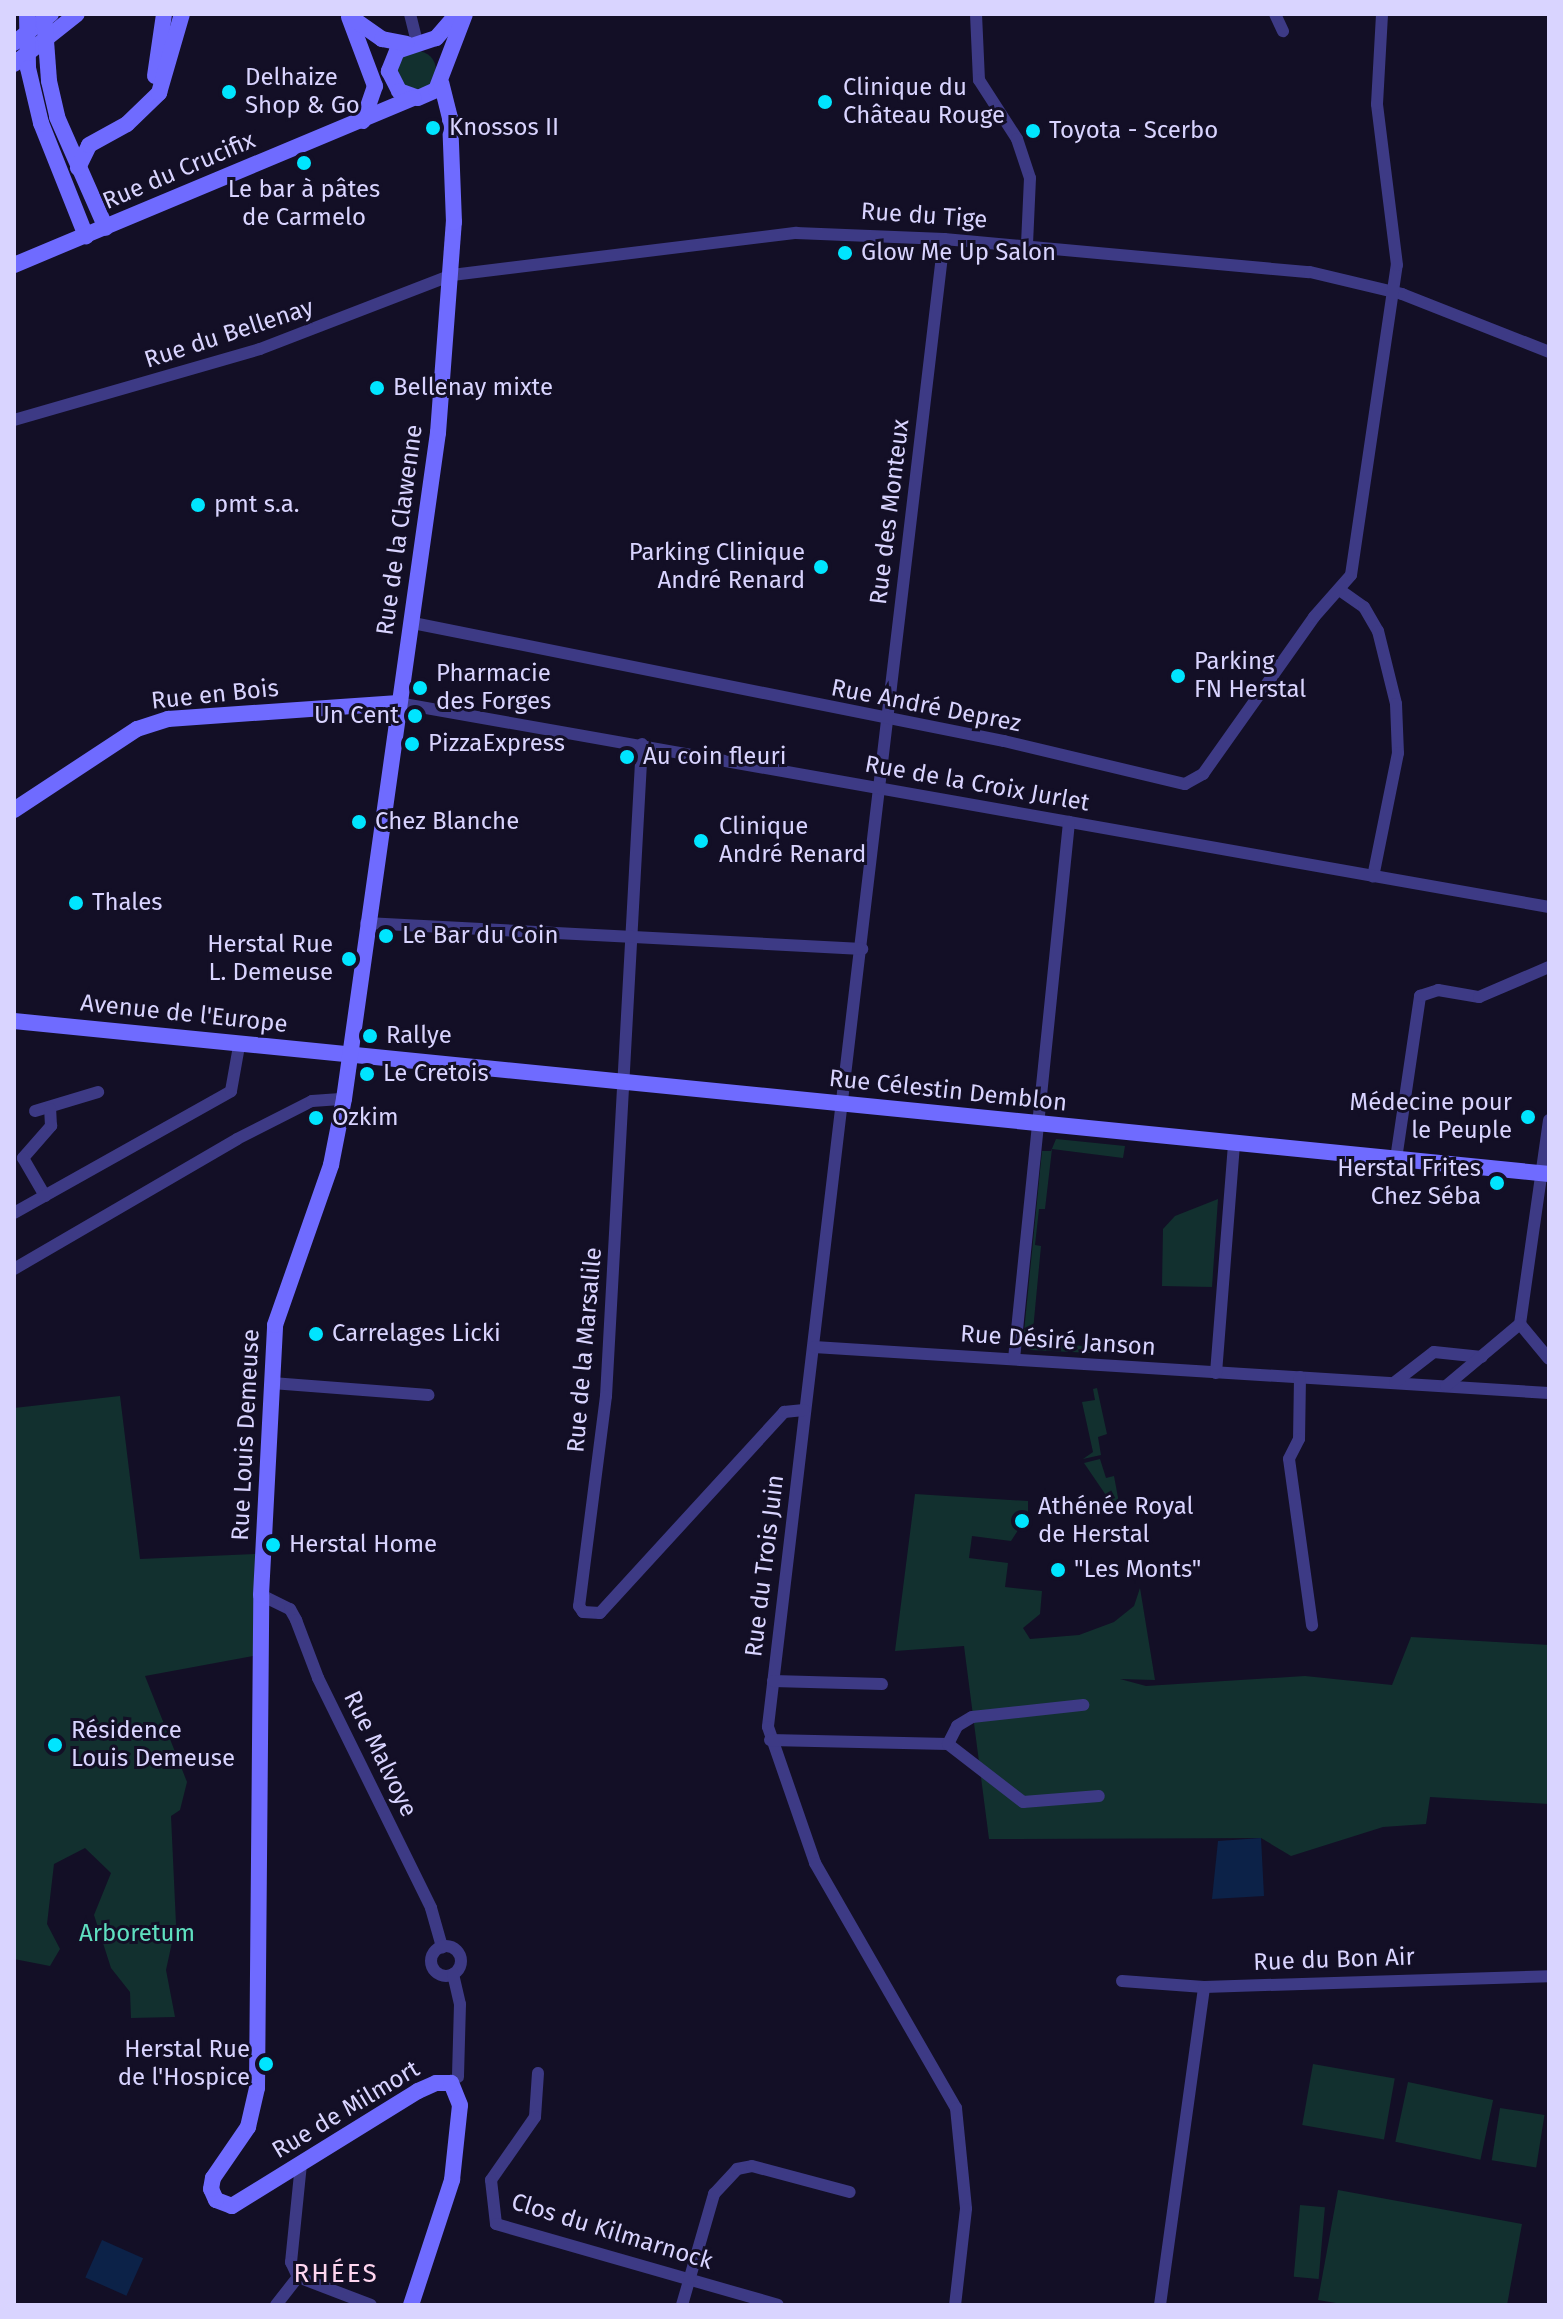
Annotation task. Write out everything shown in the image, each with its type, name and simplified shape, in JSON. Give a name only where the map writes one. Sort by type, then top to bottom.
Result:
[{"type":"street","points":[[27,14],[28,68],[106,228]]},
{"type":"street","points":[[44,14],[53,121],[86,236]]},
{"type":"street","points":[[14,43],[51,14]]},
{"type":"street","points":[[14,64],[77,14]]},
{"type":"street","points":[[138,114],[155,77],[164,14]]},
{"type":"street","points":[[78,168],[95,140],[138,114],[159,93],[182,14]]},
{"type":"street","points":[[410,14],[416,43]]},
{"type":"street","points":[[363,121],[383,101],[393,57],[416,43],[444,32],[457,14]]},
{"type":"street","points":[[416,98],[441,83],[444,64],[465,14]]},
{"type":"street","points":[[976,14],[979,80],[1017,139],[1030,178],[1027,245]]},
{"type":"street","points":[[1275,14],[1283,31]]},
{"type":"street","points":[[1373,877],[1398,753],[1396,704],[1378,631],[1364,607],[1341,591],[1351,575],[1393,291],[1396,241],[1376,85],[1382,14]]},
{"type":"street","points":[[347,16],[382,39],[416,43],[444,64]]},
{"type":"street","points":[[347,16],[399,91],[416,98],[450,124]]},
{"type":"street","points":[[347,16],[375,86],[363,121]]},
{"type":"street","name":"Rue de la Clawenne","points":[[398,703],[413,623],[452,275],[450,124],[441,83]]},
{"type":"street","name":"Rue du Crucifix","points":[[14,265],[416,98]]},
{"type":"street","points":[[53,121],[95,140]]},
{"type":"street","name":"Rue du Tige","points":[[452,275],[796,233],[944,239],[1310,272],[1393,291],[1549,352]]},
{"type":"street","name":"Rue des Monteux","points":[[881,790],[944,239]]},
{"type":"street","name":"Rue du Bellenay","points":[[14,420],[260,349],[452,275]]},
{"type":"street","name":"Rue André Deprez","points":[[413,623],[1185,784],[1203,774],[1314,617],[1341,591]]},
{"type":"street","name":"Rue de la Croix Jurlet","points":[[398,703],[1549,907]]},
{"type":"street","name":"Rue en Bois","points":[[14,810],[137,729],[168,719],[398,703]]},
{"type":"street","name":"Rue Louis Demeuse","points":[[257,2088],[261,1595],[275,1325],[331,1165],[344,1099],[398,703]]},
{"type":"street","points":[[626,1084],[642,744]]},
{"type":"street","name":"Rue du Trois Juin","points":[[881,790],[804,1410],[773,1681],[770,1740],[815,1863],[956,2108],[966,2209],[955,2305]]},
{"type":"street","points":[[1014,1359],[1069,822]]},
{"type":"street","points":[[366,923],[862,949]]},
{"type":"street","points":[[1396,1159],[1420,996],[1438,990],[1479,997],[1549,967]]},
{"type":"street","name":"Avenue de l'Europe","points":[[14,1021],[239,1046],[349,1054]]},
{"type":"street","points":[[14,1213],[231,1091],[239,1046]]},
{"type":"street","name":"Rue Célestin Demblon","points":[[349,1054],[1545,1174]]},
{"type":"street","name":"Rue de la Marsalile","points":[[626,1084],[606,1396],[579,1606],[588,1614],[605,1608],[784,1412],[804,1410]]},
{"type":"street","points":[[35,1111],[50,1109],[98,1092]]},
{"type":"street","points":[[14,1269],[237,1139],[312,1101],[344,1099]]},
{"type":"street","points":[[45,1196],[18,1157],[51,1126],[50,1109]]},
{"type":"street","points":[[1446,1386],[1520,1324],[1545,1174],[1549,1120]]},
{"type":"street","points":[[1216,1373],[1234,1144]]},
{"type":"street","points":[[1534,1228],[1549,1232]]},
{"type":"street","points":[[1520,1324],[1549,1359]]},
{"type":"street","name":"Rue Désiré Janson","points":[[814,1347],[1549,1393]]},
{"type":"street","points":[[1395,1382],[1434,1352],[1482,1357]]},
{"type":"street","points":[[1300,1377],[1299,1439],[1289,1459],[1312,1625]]},
{"type":"street","points":[[272,1383],[429,1395]]},
{"type":"street","name":"Rue Malvoye","points":[[261,1595],[290,1609],[296,1620],[318,1678],[431,1908],[442,1947]]},
{"type":"street","points":[[773,1681],[882,1684]]},
{"type":"street","points":[[948,1744],[957,1726],[972,1717],[1083,1705]]},
{"type":"street","points":[[770,1740],[948,1744],[1023,1802],[1099,1796]]},
{"type":"street","name":"Rue Malvoye","points":[[453,1974],[441,1975],[433,1968],[434,1953],[442,1947],[455,1949],[461,1957],[453,1974],[460,2004],[458,2077]]},
{"type":"street","name":"Rue du Bon Air","points":[[1122,1981],[1204,1987],[1549,1976]]},
{"type":"street","points":[[1160,2305],[1204,1987]]},
{"type":"street","name":"Clos du Kilmarnock","points":[[538,2073],[535,2117],[491,2180],[496,2224],[778,2305]]},
{"type":"street","name":"Rue de Milmort","points":[[257,2088],[248,2127],[213,2178],[216,2200],[232,2206],[418,2091],[436,2083],[451,2083],[460,2105],[452,2180],[411,2305]]},
{"type":"street","points":[[301,2164],[291,2262],[298,2277],[371,2305]]},
{"type":"street","points":[[682,2305],[714,2194],[737,2169],[752,2166],[850,2192]]},
{"type":"street","points":[[276,2305],[298,2277]]},
{"type":"green space","points":[[417,51],[430,57],[436,70],[430,83],[417,89],[404,83],[398,70],[404,57]]},
{"type":"green space","points":[[1056,1139],[1125,1146],[1123,1158],[1052,1149],[1045,1209],[1039,1209],[1035,1245],[1041,1246],[1032,1341],[1113,1349],[1113,1354],[1030,1350],[1023,1342],[1042,1151],[1051,1151]]},
{"type":"green space","points":[[1218,1199],[1212,1287],[1162,1286],[1163,1229],[1175,1216]]},
{"type":"green space","points":[[1097,1388],[1107,1434],[1098,1437],[1101,1455],[1083,1459],[1093,1452],[1082,1402],[1095,1400],[1093,1389]]},
{"type":"green space","name":"Arboretum","points":[[120,1396],[140,1559],[255,1554],[253,1656],[145,1676],[187,1782],[180,1810],[171,1816],[176,1924],[166,1970],[175,2017],[131,2018],[130,1992],[111,1968],[94,1915],[111,1873],[85,1848],[54,1864],[47,1924],[60,1949],[50,1966],[14,1959],[14,1408]]},
{"type":"green space","points":[[1100,1459],[1106,1478],[1114,1476],[1119,1503],[1114,1507],[1084,1463]]},
{"type":"green space","points":[[915,1494],[1028,1501],[1028,1515],[1011,1541],[972,1536],[969,1558],[1008,1563],[1005,1587],[1042,1591],[1040,1614],[1023,1628],[1030,1639],[1079,1635],[1114,1622],[1134,1606],[1140,1588],[1155,1680],[1120,1679],[1146,1686],[1305,1676],[1392,1685],[1411,1637],[1549,1645],[1549,1804],[1430,1797],[1426,1824],[1383,1827],[1291,1856],[1261,1838],[989,1839],[964,1646],[895,1651]]},
{"type":"green space","points":[[1313,2064],[1395,2078],[1384,2139],[1302,2125]]},
{"type":"green space","points":[[1408,2082],[1493,2100],[1480,2160],[1395,2142]]},
{"type":"green space","points":[[1500,2108],[1544,2115],[1536,2167],[1492,2160]]},
{"type":"green space","points":[[1338,2190],[1522,2224],[1507,2305],[1348,2305],[1318,2300]]},
{"type":"green space","points":[[1300,2205],[1325,2207],[1319,2279],[1294,2277]]},
{"type":"water","points":[[1261,1838],[1264,1896],[1212,1899],[1218,1841]]},
{"type":"water","points":[[102,2240],[143,2258],[126,2296],[85,2277]]},
{"type":"place","name":"Delhaize Shop & Go","points":[[229,92]]},
{"type":"place","name":"Clinique du Château Rouge","points":[[825,102]]},
{"type":"place","name":"Knossos II","points":[[433,128]]},
{"type":"place","name":"Toyota - Scerbo","points":[[1033,131]]},
{"type":"place","name":"Le bar à pâtes de Carmelo","points":[[304,163]]},
{"type":"place","name":"Glow Me Up Salon","points":[[845,253]]},
{"type":"place","name":"Bellenay mixte","points":[[377,388]]},
{"type":"place","name":"pmt s.a.","points":[[198,505]]},
{"type":"place","name":"Parking Clinique André Renard","points":[[821,567]]},
{"type":"place","name":"Parking FN Herstal","points":[[1178,676]]},
{"type":"place","name":"Pharmacie des Forges","points":[[420,688]]},
{"type":"place","name":"Un Cent","points":[[415,716]]},
{"type":"place","name":"PizzaExpress","points":[[412,744]]},
{"type":"place","name":"Au coin fleuri","points":[[627,757]]},
{"type":"place","name":"Chez Blanche","points":[[359,822]]},
{"type":"place","name":"Clinique André Renard","points":[[701,841]]},
{"type":"place","name":"Thales","points":[[76,903]]},
{"type":"place","name":"Le Bar du Coin","points":[[386,936]]},
{"type":"place","name":"Herstal Rue L. Demeuse","points":[[349,959]]},
{"type":"place","name":"Rallye","points":[[370,1036]]},
{"type":"place","name":"Le Cretois","points":[[367,1074]]},
{"type":"place","name":"Médecine pour le Peuple","points":[[1528,1117]]},
{"type":"place","name":"Ozkim","points":[[316,1118]]},
{"type":"place","name":"Herstal Frites Chez Séba","points":[[1497,1183]]},
{"type":"place","name":"Carrelages Licki","points":[[316,1334]]},
{"type":"place","name":"Athénée Royal de Herstal","points":[[1022,1521]]},
{"type":"place","name":"Herstal Home","points":[[273,1545]]},
{"type":"place","name":"\"Les Monts\"","points":[[1058,1570]]},
{"type":"place","name":"Résidence Louis Demeuse","points":[[55,1745]]},
{"type":"place","name":"Herstal Rue de l'Hospice","points":[[266,2064]]},
{"type":"district","name":"RHÉES","points":[[336,2274]]}]
